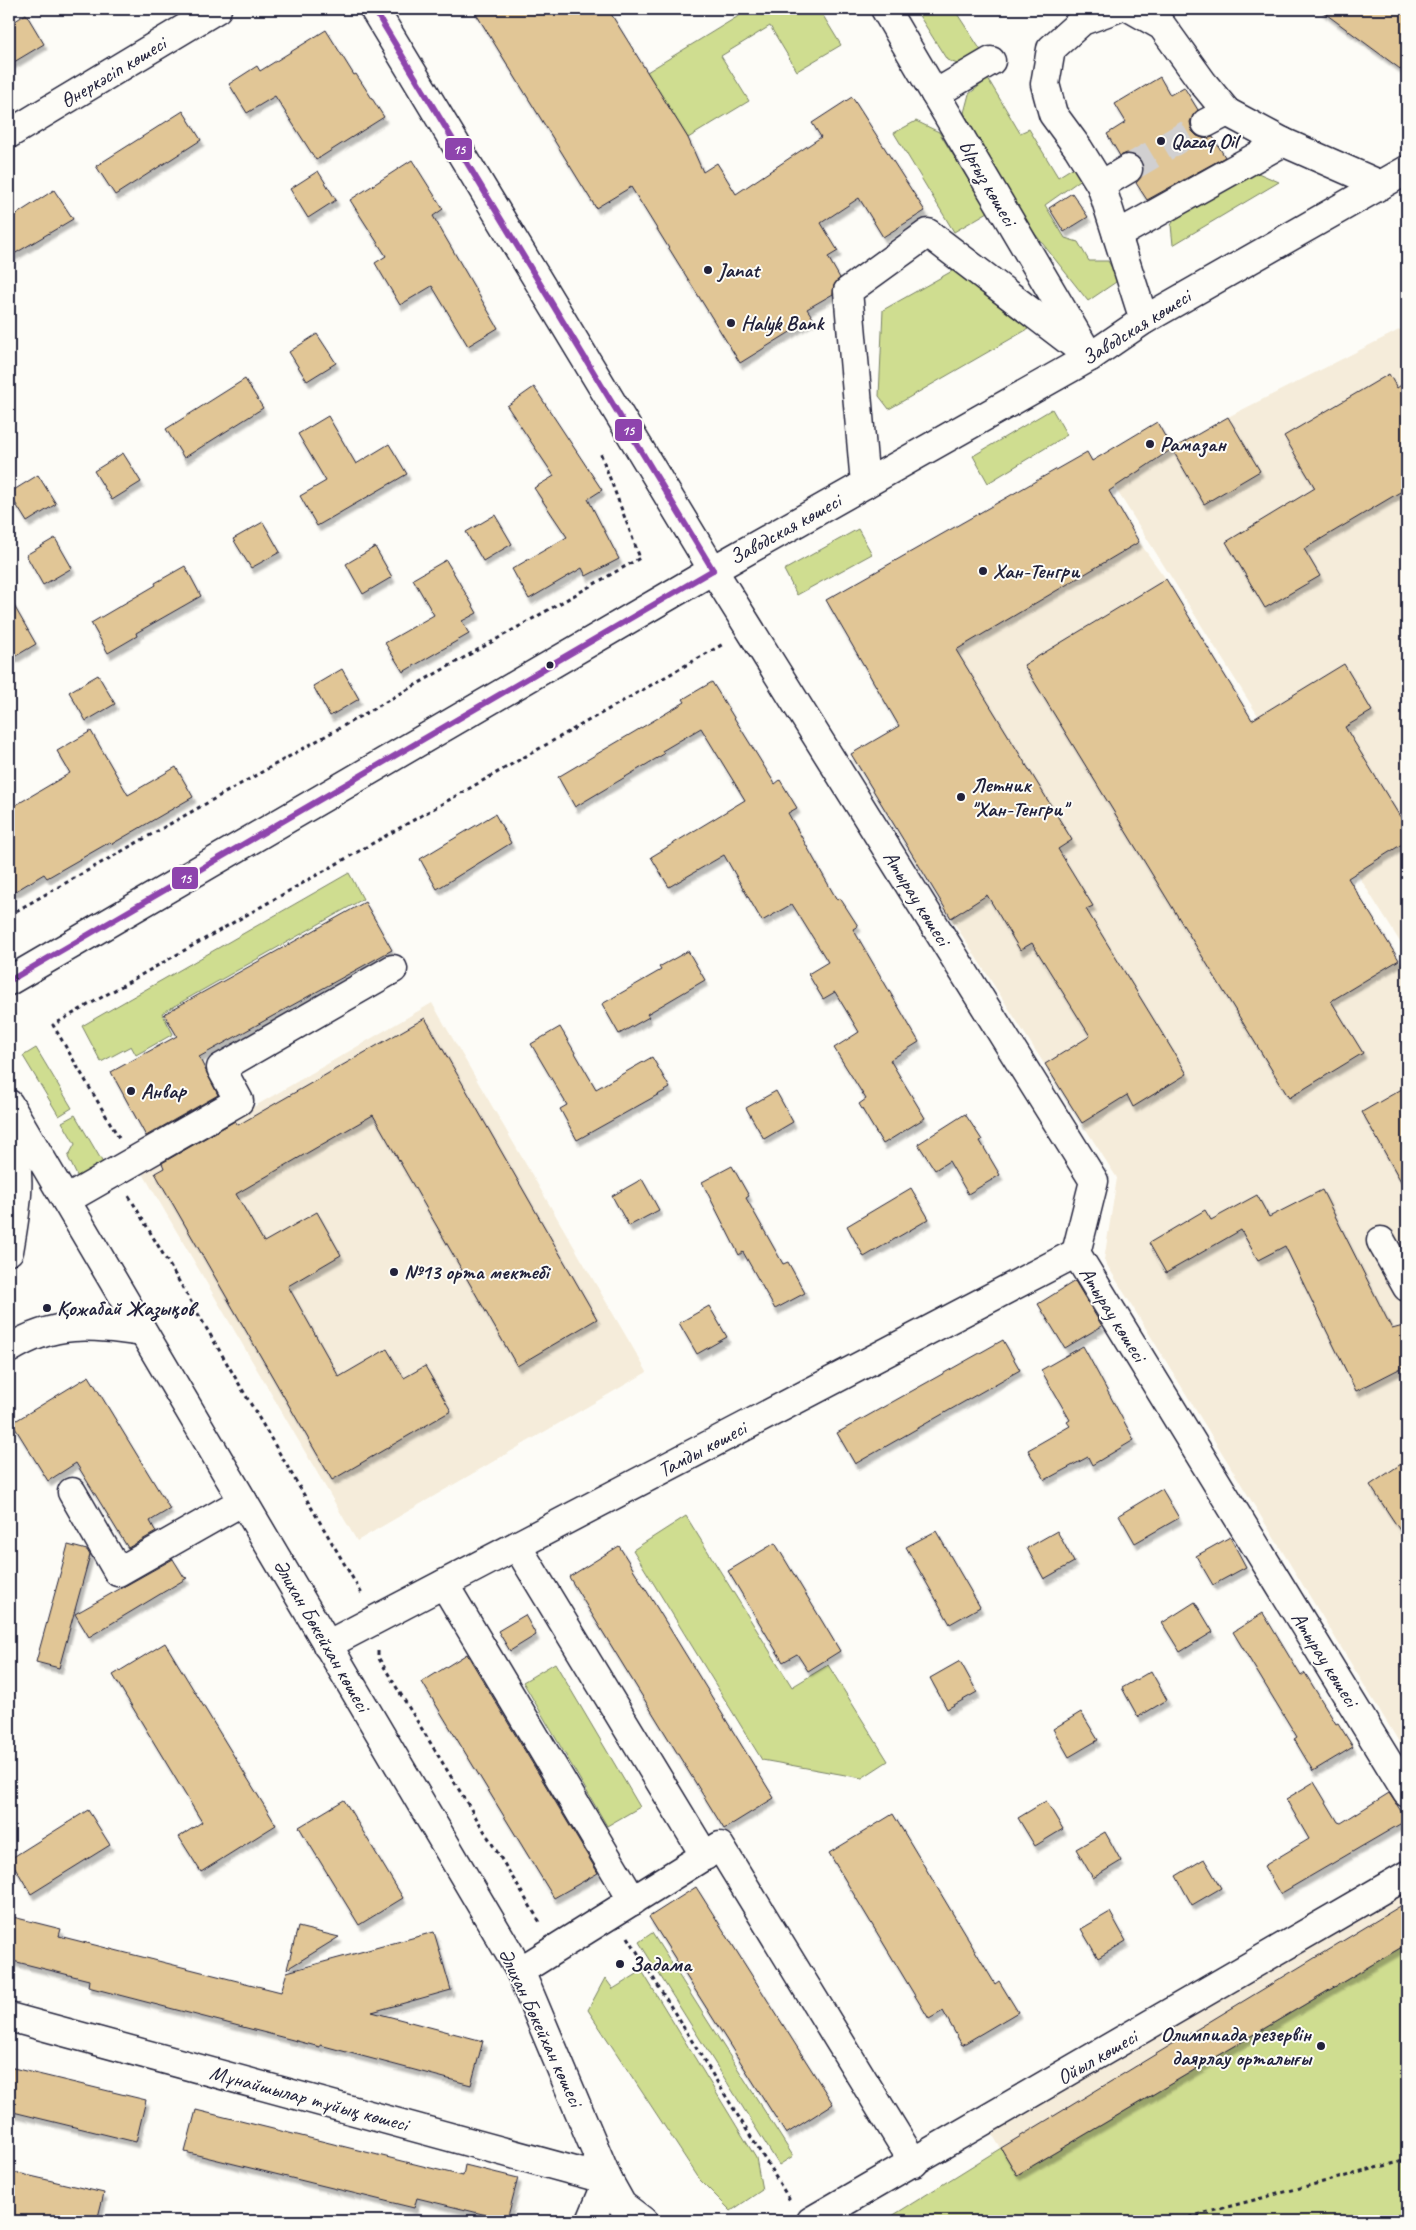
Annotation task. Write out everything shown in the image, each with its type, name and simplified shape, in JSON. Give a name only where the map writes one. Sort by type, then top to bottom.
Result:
[{"type":"street","name":"Өнеркәсіп көшесі","points":[[9,134],[217,9]]},
{"type":"street","name":"Атырау көшесі","points":[[374,9],[712,570],[1094,1181],[1076,1253],[1407,1793]]},
{"type":"street","name":"Ырғыз көшесі","points":[[885,9],[1090,357]]},
{"type":"street","points":[[1115,9],[1082,21],[1051,49],[1045,84],[1053,114],[1078,148],[1101,185],[1144,320]]},
{"type":"street","points":[[1132,9],[1162,26],[1203,83],[1216,118],[1284,142],[1381,185]]},
{"type":"street","points":[[935,94],[991,61]]},
{"type":"street","points":[[1117,235],[1284,142]]},
{"type":"street","points":[[1101,185],[1128,169]]},
{"type":"street","name":"Заводская көшесі","points":[[9,981],[712,570],[1090,357],[1144,320],[1407,170]]},
{"type":"street","points":[[865,484],[848,291],[928,233],[1090,357]]},
{"type":"street","points":[[66,1200],[239,1101],[222,1068],[393,969]]},
{"type":"street","name":"Әлихан Бөкейхан көшесі","points":[[9,1104],[520,1972],[608,2180]]},
{"type":"street","points":[[9,1128],[14,1148],[18,1185],[9,1251]]},
{"type":"street","points":[[1381,1241],[1407,1287]]},
{"type":"street","name":"Тамды көшесі","points":[[327,1644],[1076,1253]]},
{"type":"street","points":[[9,1349],[26,1338],[52,1329],[80,1325],[143,1332]]},
{"type":"street","points":[[72,1492],[118,1572],[243,1501]]},
{"type":"street","points":[[516,1546],[705,1856]]},
{"type":"street","points":[[444,1584],[623,1907]]},
{"type":"street","points":[[520,1972],[720,1846],[914,2162]]},
{"type":"street","name":"Ойыл көшесі","points":[[802,2213],[914,2162],[1407,1875]]},
{"type":"street","name":"Мұнайшылар тұйық көшесі","points":[[9,2017],[608,2180]]},
{"type":"street","points":[[591,2221],[608,2180]]},
{"type":"street","points":[[608,2180],[622,2205],[643,2221]]},
{"type":"path","points":[[9,916],[640,558],[600,452]]},
{"type":"path","points":[[556,1949],[378,1657],[377,1619],[123,1167],[53,1025],[750,629]]},
{"type":"path","points":[[623,1907],[802,2213]]},
{"type":"path","points":[[1174,2221],[1407,2160]]},
{"type":"shaded area","name":"Рамазан","points":[[1407,326],[1407,953],[1114,486],[1228,417]]},
{"type":"shaded area","points":[[1139,542],[1166,579],[1407,973],[1407,1755],[1104,1260],[1117,1178],[951,918],[1071,840],[956,650]]},
{"type":"shaded area","name":"№13 орта мектебі","points":[[432,1003],[647,1372],[357,1541],[142,1172]]},
{"type":"shaded area","points":[[1407,1881],[1407,1944],[1017,2175],[989,2129]]},
{"type":"green space","points":[[750,9],[819,9],[841,45],[797,71],[770,26],[721,56],[749,101],[688,138],[647,72]]},
{"type":"green space","points":[[915,9],[954,9],[982,52],[960,65],[947,60]]},
{"type":"green space","points":[[988,79],[1020,133],[1029,129],[1058,177],[1077,165],[1083,178],[1045,205],[1065,238],[1078,242],[1089,261],[1108,261],[1119,280],[1088,301],[1020,215],[964,113],[969,94]]},
{"type":"green space","points":[[916,121],[939,132],[988,212],[954,232],[894,133]]},
{"type":"green space","points":[[1251,170],[1279,182],[1173,245],[1171,225],[1185,204]]},
{"type":"green space","points":[[954,270],[1028,329],[889,409],[879,396],[883,310]]},
{"type":"green space","points":[[1052,409],[1067,435],[988,483],[973,456]]},
{"type":"green space","points":[[858,529],[872,554],[797,595],[784,570]]},
{"type":"green space","points":[[349,873],[363,899],[162,1013],[173,1034],[136,1055],[131,1046],[101,1062],[82,1026]]},
{"type":"green space","points":[[36,1048],[72,1108],[59,1116],[23,1056]]},
{"type":"green space","points":[[75,1115],[106,1168],[79,1180],[68,1157],[75,1144],[62,1122]]},
{"type":"green space","points":[[686,1516],[792,1687],[828,1665],[888,1761],[862,1778],[762,1760],[633,1550]]},
{"type":"green space","points":[[555,1663],[640,1807],[607,1826],[523,1682]]},
{"type":"green space","points":[[652,1933],[793,2156],[779,2165],[639,1942]]},
{"type":"green space","name":"Олимпиада резервін даярлау орталығы","points":[[1407,1944],[1407,2221],[884,2221],[1001,2148],[1017,2175]]},
{"type":"green space","points":[[642,1971],[756,2158],[762,2190],[731,2211],[700,2180],[588,2010],[605,1978],[613,1989]]},
{"type":"building","points":[[473,9],[608,9],[688,138],[703,172],[717,163],[736,194],[821,137],[812,123],[852,97],[925,211],[883,237],[859,198],[821,223],[838,251],[828,257],[840,278],[834,285],[833,294],[807,309],[813,318],[740,363],[631,187],[596,208]]},
{"type":"building","points":[[1319,9],[1407,9],[1407,74]]},
{"type":"building","points":[[26,14],[44,44],[9,65],[9,25]]},
{"type":"building","points":[[326,30],[354,75],[356,74],[384,117],[316,160],[275,96],[247,113],[229,84],[257,66],[260,71]]},
{"type":"building","points":[[1160,77],[1170,95],[1184,87],[1198,110],[1190,122],[1192,131],[1197,136],[1205,139],[1213,137],[1225,157],[1147,200],[1136,183],[1142,176],[1144,169],[1142,161],[1135,155],[1127,153],[1120,156],[1107,134],[1126,122],[1115,104]]},
{"type":"building","points":[[183,111],[201,140],[115,195],[96,166]]},
{"type":"building","points":[[412,160],[443,209],[433,216],[498,328],[468,346],[432,286],[400,305],[375,263],[386,256],[350,200]]},
{"type":"building","points":[[318,171],[336,200],[308,218],[290,189]]},
{"type":"building","points":[[54,190],[73,219],[9,257],[9,219]]},
{"type":"building","points":[[1072,193],[1088,217],[1064,232],[1049,208]]},
{"type":"building","points":[[317,334],[336,363],[307,381],[289,352]]},
{"type":"building","points":[[1389,374],[1397,388],[1407,381],[1407,488],[1304,549],[1320,576],[1265,608],[1226,542],[1315,488],[1284,436]]},
{"type":"building","points":[[245,379],[263,408],[184,458],[166,429]]},
{"type":"building","points":[[534,387],[602,490],[588,499],[619,559],[586,576],[582,568],[529,599],[512,569],[567,537],[534,488],[554,476],[507,406]]},
{"type":"building","points":[[328,416],[356,464],[389,444],[407,474],[317,526],[300,496],[326,481],[298,434]]},
{"type":"building","points":[[1228,417],[1260,471],[1204,504],[1172,449]]},
{"type":"building","points":[[1157,422],[1172,449],[1109,491],[1139,542],[956,650],[1072,840],[1058,849],[1093,906],[1086,909],[1187,1074],[1133,1107],[1127,1095],[1082,1123],[1045,1064],[1090,1036],[1032,943],[1020,950],[987,895],[951,918],[851,754],[899,726],[826,600],[1087,452],[1092,461]]},
{"type":"building","points":[[123,453],[141,482],[112,500],[94,471]]},
{"type":"building","points":[[38,475],[56,504],[27,522],[9,493]]},
{"type":"building","points":[[495,515],[512,544],[483,561],[466,532]]},
{"type":"building","points":[[263,522],[280,552],[251,568],[233,539]]},
{"type":"building","points":[[55,538],[72,568],[43,585],[26,555]]},
{"type":"building","points":[[375,547],[392,577],[363,594],[346,564]]},
{"type":"building","points":[[446,560],[477,613],[462,621],[469,634],[403,672],[385,643],[434,615],[413,579]]},
{"type":"building","points":[[185,566],[201,596],[136,633],[137,636],[108,653],[91,623]]},
{"type":"building","points":[[1166,579],[1252,720],[1344,664],[1372,711],[1345,727],[1407,828],[1407,841],[1348,878],[1399,960],[1331,1001],[1363,1053],[1289,1098],[1024,665]]},
{"type":"building","points":[[9,597],[36,644],[9,660]]},
{"type":"building","points":[[342,669],[359,699],[330,716],[313,686]]},
{"type":"building","points":[[98,675],[115,704],[86,721],[69,692]]},
{"type":"building","points":[[712,682],[775,784],[780,780],[797,808],[788,813],[837,900],[840,898],[858,926],[853,929],[919,1042],[890,1060],[925,1118],[883,1144],[859,1104],[866,1099],[834,1048],[859,1032],[835,992],[823,999],[808,974],[828,962],[792,904],[762,921],[724,855],[669,887],[651,857],[745,800],[701,728],[662,751],[664,754],[575,807],[558,777],[685,702],[683,699]]},
{"type":"building","points":[[91,731],[128,795],[176,767],[193,797],[112,844],[110,842],[47,878],[44,874],[9,895],[9,809],[70,773],[57,751]]},
{"type":"building","points":[[495,814],[511,843],[437,889],[420,859]]},
{"type":"building","points":[[365,902],[392,950],[199,1057],[218,1095],[146,1136],[111,1072],[177,1036],[164,1014]]},
{"type":"building","points":[[688,951],[705,980],[647,1014],[649,1017],[619,1034],[602,1004],[661,970],[659,967]]},
{"type":"building","points":[[425,1018],[597,1319],[517,1366],[373,1115],[236,1194],[264,1242],[317,1212],[341,1255],[288,1286],[339,1377],[387,1349],[404,1378],[425,1366],[451,1411],[332,1480],[155,1173],[164,1168],[162,1163],[235,1121],[238,1125]]},
{"type":"building","points":[[560,1027],[596,1089],[652,1057],[670,1088],[577,1140],[560,1109],[567,1105],[531,1044]]},
{"type":"building","points":[[1407,1086],[1407,1192],[1362,1112]]},
{"type":"building","points":[[776,1091],[793,1122],[764,1139],[746,1108]]},
{"type":"building","points":[[965,1114],[982,1140],[980,1141],[1000,1175],[968,1194],[949,1161],[935,1170],[918,1144]]},
{"type":"building","points":[[732,1166],[749,1196],[746,1198],[783,1264],[788,1262],[805,1293],[775,1309],[743,1252],[739,1255],[702,1182]]},
{"type":"building","points":[[642,1179],[659,1210],[629,1226],[612,1196]]},
{"type":"building","points":[[911,1188],[929,1219],[864,1257],[847,1226]]},
{"type":"building","points":[[1322,1190],[1392,1329],[1407,1325],[1407,1365],[1356,1391],[1285,1246],[1258,1260],[1241,1230],[1166,1273],[1149,1243],[1205,1210],[1211,1220],[1257,1195],[1269,1217]]},
{"type":"building","points":[[1075,1281],[1102,1326],[1065,1348],[1038,1304]]},
{"type":"building","points":[[709,1306],[727,1337],[697,1354],[679,1323]]},
{"type":"building","points":[[1003,1340],[1020,1370],[855,1464],[837,1433]]},
{"type":"building","points":[[1083,1346],[1134,1440],[1092,1465],[1088,1457],[1045,1480],[1028,1450],[1070,1426],[1067,1422],[1070,1420],[1041,1370]]},
{"type":"building","points":[[89,1376],[170,1509],[150,1521],[156,1532],[128,1548],[76,1463],[48,1481],[12,1423]]},
{"type":"building","points":[[1407,1460],[1407,1541],[1370,1485]]},
{"type":"building","points":[[1162,1489],[1179,1518],[1135,1543],[1119,1515]]},
{"type":"building","points":[[936,1531],[980,1607],[950,1624],[906,1547]]},
{"type":"building","points":[[1057,1531],[1074,1562],[1044,1579],[1027,1548]]},
{"type":"building","points":[[1230,1537],[1246,1567],[1213,1585],[1196,1556]]},
{"type":"building","points":[[775,1543],[840,1651],[808,1671],[797,1654],[783,1662],[728,1571]]},
{"type":"building","points":[[68,1545],[87,1550],[90,1555],[59,1668],[36,1662]]},
{"type":"building","points":[[619,1546],[774,1798],[724,1829],[569,1577]]},
{"type":"building","points":[[173,1559],[184,1577],[187,1578],[89,1637],[75,1614]]},
{"type":"building","points":[[1195,1602],[1213,1632],[1180,1652],[1162,1623]]},
{"type":"building","points":[[1263,1613],[1301,1676],[1305,1673],[1336,1724],[1338,1723],[1353,1747],[1313,1771],[1294,1739],[1297,1737],[1233,1632]]},
{"type":"building","points":[[525,1615],[536,1635],[510,1651],[498,1631]]},
{"type":"building","points":[[165,1643],[276,1825],[201,1872],[179,1837],[202,1822],[113,1675]]},
{"type":"building","points":[[467,1654],[598,1873],[554,1898],[422,1682]]},
{"type":"building","points":[[960,1661],[977,1692],[947,1709],[930,1678]]},
{"type":"building","points":[[1151,1671],[1167,1700],[1138,1717],[1122,1688]]},
{"type":"building","points":[[1081,1712],[1098,1740],[1069,1757],[1053,1729]]},
{"type":"building","points":[[1314,1782],[1338,1822],[1341,1823],[1389,1793],[1407,1820],[1280,1894],[1264,1866],[1309,1839],[1286,1799]]},
{"type":"building","points":[[344,1800],[403,1898],[359,1925],[299,1827]]},
{"type":"building","points":[[1046,1801],[1063,1829],[1035,1846],[1018,1818]]},
{"type":"building","points":[[88,1810],[110,1845],[31,1894],[10,1859]]},
{"type":"building","points":[[893,1814],[995,1984],[999,1981],[1018,2012],[962,2045],[943,2011],[929,2019],[829,1853]]},
{"type":"building","points":[[1105,1832],[1121,1861],[1093,1878],[1076,1849]]},
{"type":"building","points":[[1204,1859],[1221,1888],[1192,1905],[1176,1876]]},
{"type":"building","points":[[696,1887],[833,2104],[786,2134],[649,1917]]},
{"type":"building","points":[[1407,1902],[1407,1944],[1017,2175],[1001,2148]]},
{"type":"building","points":[[1110,1912],[1126,1941],[1098,1958],[1081,1929]]},
{"type":"building","points":[[9,1916],[61,1929],[59,1936],[281,1992],[287,1972],[434,1932],[451,1990],[372,2012],[483,2041],[471,2085],[88,1987],[89,1980],[9,1960]]},
{"type":"building","points":[[298,1927],[339,1937],[287,1969]]},
{"type":"building","points":[[9,2067],[146,2100],[136,2142],[9,2111]]},
{"type":"building","points":[[196,2110],[463,2176],[465,2165],[518,2178],[507,2220],[417,2198],[414,2208],[185,2152]]},
{"type":"building","points":[[9,2171],[104,2193],[97,2221],[33,2221],[9,2215]]},
{"type":"tunnel","points":[[1128,169],[1206,123]]},
{"type":"transit line","name":"15","points":[[374,9],[713,570]]},
{"type":"transit line","name":"15","points":[[9,981],[713,570]]},
{"type":"place","name":"Qazaq Oil","points":[[1161,141]]},
{"type":"place","name":"Janat","points":[[708,270]]},
{"type":"place","name":"Halyk Bank","points":[[731,323]]},
{"type":"place","name":"Рамазан","points":[[1150,444]]},
{"type":"place","name":"Хан-Тенгри","points":[[983,571]]},
{"type":"place","name":"Летник \"Хан-Тенгри\"","points":[[961,797]]},
{"type":"place","name":"Анвар","points":[[131,1091]]},
{"type":"place","name":"№13 орта мектебі","points":[[394,1272]]},
{"type":"place","name":"Қожабай Жазықов","points":[[47,1308]]},
{"type":"place","name":"Задама","points":[[620,1964]]},
{"type":"place","name":"Олимпиада резервін даярлау орталығы","points":[[1321,2046]]}]
